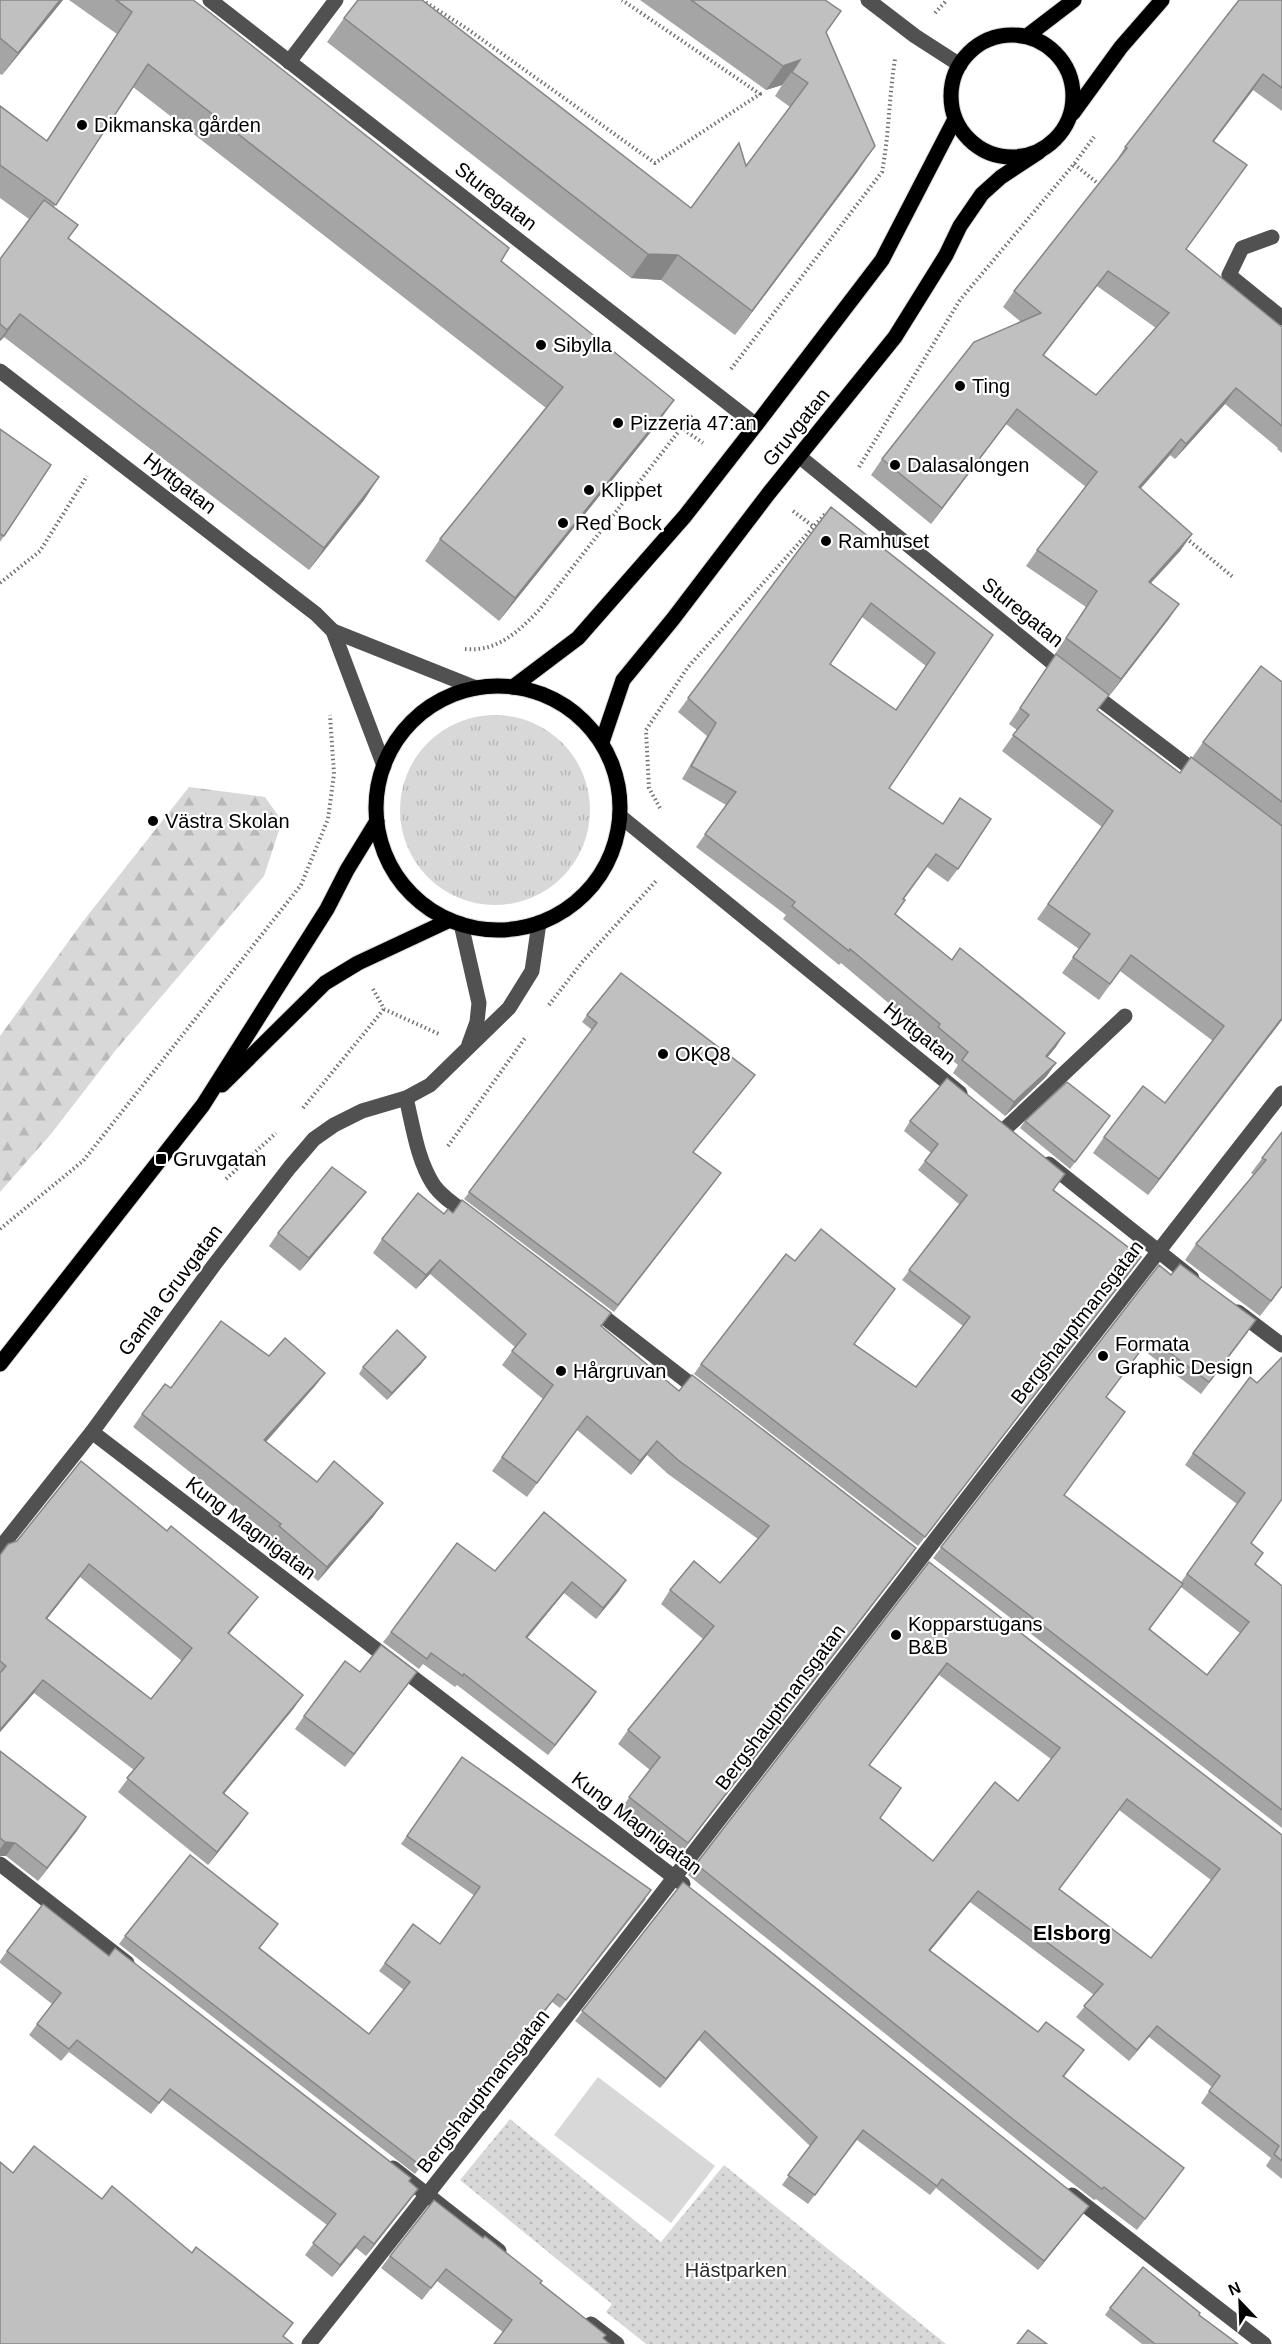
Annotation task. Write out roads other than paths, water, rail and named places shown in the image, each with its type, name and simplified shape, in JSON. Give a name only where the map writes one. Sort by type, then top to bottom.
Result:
[{"type":"main road","points":[[1027,36],[1074,0]]},
{"type":"main road","points":[[1071,116],[1074,96],[1071,76],[1061,57],[1046,44],[1027,36],[1007,35],[988,39],[972,50],[960,65],[951,92],[955,119],[966,136],[981,149],[1000,157],[1020,158],[1039,152],[1062,134],[1071,116],[1121,47],[1162,0]]},
{"type":"main road","name":"Gruvgatan","points":[[513,687],[578,638],[685,516],[756,425],[882,260],[955,119]]},
{"type":"main road","name":"Gruvgatan","points":[[602,742],[623,680],[895,337],[946,255],[960,226],[982,194],[1001,177],[1039,152]]},
{"type":"main road","points":[[513,687],[564,705],[602,742],[613,765],[619,790],[620,816],[617,839],[608,862],[596,882],[580,899],[561,913],[539,923],[492,930],[455,922],[414,897],[389,862],[381,842],[377,821],[377,793],[384,766],[395,743],[411,723],[430,707],[452,695],[476,688],[513,687]]},
{"type":"main road","points":[[0,1364],[203,1105],[327,909],[347,870],[377,821]]},
{"type":"main road","points":[[203,1105],[325,982],[358,963],[455,922]]},
{"type":"street","name":"Sturegatan","points":[[210,0],[756,425]]},
{"type":"street","points":[[289,62],[336,0]]},
{"type":"street","points":[[868,0],[915,36],[960,65]]},
{"type":"street","points":[[1272,237],[1242,248],[1229,275],[1282,318]]},
{"type":"street","name":"Hyttgatan","points":[[0,370],[316,614],[333,631],[476,688]]},
{"type":"street","name":"Sturegatan","points":[[800,457],[1045,658],[1217,788]]},
{"type":"street","name":"Hyttgatan","points":[[333,631],[384,766]]},
{"type":"street","name":"Hyttgatan","points":[[620,816],[968,1099]]},
{"type":"street","points":[[455,922],[479,1003],[477,1022],[468,1047]]},
{"type":"street","name":"Gamla Gruvgatan","points":[[0,1548],[92,1432],[221,1256],[314,1139],[334,1125],[362,1111],[406,1098],[430,1085],[509,1008],[532,971],[539,923]]},
{"type":"street","points":[[1005,1129],[1125,1017]]},
{"type":"street","name":"Bergshauptmansgatan","points":[[309,2344],[676,1878],[919,1559],[1282,1093]]},
{"type":"street","points":[[406,1098],[419,1154],[433,1185],[443,1196],[490,1230]]},
{"type":"street","points":[[1041,1158],[1206,1288]]},
{"type":"street","points":[[584,1301],[716,1403]]},
{"type":"street","points":[[1225,1302],[1282,1345]]},
{"type":"street","name":"Kung Magnigatan","points":[[92,1432],[694,1893]]},
{"type":"street","points":[[0,1864],[140,1972]]},
{"type":"street","points":[[382,2160],[509,2259]]},
{"type":"street","points":[[1061,2187],[1264,2344]]},
{"type":"street","points":[[581,2316],[617,2344]]},
{"type":"place","name":"Dikmanska gården","points":[[82,125]]},
{"type":"place","name":"Sibylla","points":[[541,345]]},
{"type":"place","name":"Ting","points":[[960,386]]},
{"type":"place","name":"Pizzeria 47:an","points":[[618,423]]},
{"type":"place","name":"Dalasalongen","points":[[895,465]]},
{"type":"place","name":"Klippet","points":[[589,490]]},
{"type":"place","name":"Red Bock","points":[[563,523]]},
{"type":"place","name":"Ramhuset","points":[[826,541]]},
{"type":"place","name":"Västra Skolan","points":[[153,821]]},
{"type":"place","name":"OKQ8","points":[[663,1054]]},
{"type":"place","name":"Gruvgatan","points":[[161,1159]]},
{"type":"place","name":"Formata Graphic Design","points":[[1103,1356]]},
{"type":"place","name":"Hårgruvan","points":[[561,1371]]},
{"type":"place","name":"Kopparstugans B&B","points":[[896,1635]]},
{"type":"district","name":"Elsborg","points":[[1072,1933]]},
{"type":"park label","name":"Hästparken","points":[[736,2270]]}]
